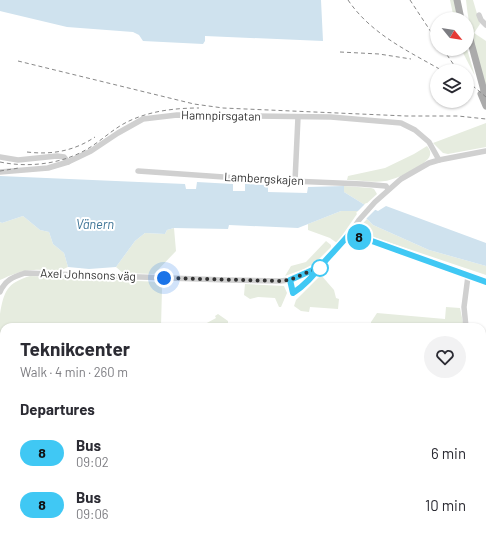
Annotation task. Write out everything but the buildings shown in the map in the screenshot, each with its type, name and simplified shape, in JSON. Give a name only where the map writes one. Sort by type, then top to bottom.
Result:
[{"type":"main road","points":[[457,0],[460,12]]},
{"type":"main road","points":[[462,0],[464,12]]},
{"type":"main road","points":[[474,54],[486,98]]},
{"type":"main road","points":[[471,56],[481,94],[486,106]]},
{"type":"street","points":[[479,15],[481,20],[486,25]]},
{"type":"street","name":"Hamnpirsgatan","points":[[0,172],[48,168],[68,162],[91,151],[142,119],[176,115],[331,117],[401,123],[416,130],[429,142],[439,160]]},
{"type":"street","points":[[295,181],[298,117]]},
{"type":"street","name":"Axel Johnsons väg","points":[[0,292],[3,286],[12,277],[25,273],[226,280],[290,280],[315,269],[351,232],[359,220],[388,189],[411,173],[439,160],[486,151]]},
{"type":"street","points":[[0,157],[18,160],[56,156],[64,157],[68,162]]},
{"type":"street","name":"Lambergskajen","points":[[138,171],[362,184],[386,186],[388,189]]},
{"type":"street","points":[[351,232],[486,282]]},
{"type":"street","points":[[466,323],[464,307],[468,276]]},
{"type":"shaded area","points":[[450,0],[455,0],[457,12],[453,12]]},
{"type":"shaded area","points":[[466,0],[473,0],[480,24],[474,33],[474,12],[468,12]]},
{"type":"shaded area","points":[[474,33],[486,41],[486,86],[474,44]]},
{"type":"shaded area","points":[[465,56],[469,56],[471,64],[469,64]]},
{"type":"shaded area","points":[[486,123],[486,147],[448,154],[443,153],[433,143]]},
{"type":"shaded area","points":[[427,146],[430,150],[428,159],[418,167],[403,175],[380,182],[347,180],[348,176],[385,168]]},
{"type":"shaded area","points":[[344,186],[371,188],[374,189],[377,194],[365,205],[344,192]]},
{"type":"shaded area","points":[[341,211],[359,211],[337,243],[330,238],[308,230],[308,224]]},
{"type":"shaded area","points":[[23,216],[40,230],[49,232],[53,244],[64,253],[68,267],[55,270],[25,271],[0,280],[0,222],[2,223]]},
{"type":"shaded area","points":[[367,219],[373,225],[429,250],[486,266],[486,275],[367,235],[361,232],[361,228],[362,224]]},
{"type":"shaded area","points":[[174,228],[176,251],[154,274],[123,273],[116,267],[135,241],[145,233],[165,234],[167,230]]},
{"type":"shaded area","points":[[326,241],[331,245],[331,247],[315,263],[285,276],[291,266],[306,262]]},
{"type":"shaded area","points":[[321,275],[334,290],[336,298],[339,299],[338,309],[310,307],[309,312],[301,311],[294,306],[296,300]]},
{"type":"shaded area","points":[[30,276],[160,282],[162,289],[161,323],[0,323],[0,314],[5,294],[11,285]]},
{"type":"shaded area","points":[[245,284],[284,286],[287,293],[281,307],[279,307],[275,298],[258,297],[250,299],[244,295]]},
{"type":"shaded area","points":[[446,307],[460,308],[463,323],[371,323],[377,313],[445,319]]},
{"type":"shaded area","points":[[218,314],[228,321],[228,323],[207,323],[216,318],[215,316]]},
{"type":"water","points":[[0,0],[321,0],[323,41],[205,36],[205,41],[203,44],[143,41],[139,35],[133,32],[67,27],[0,11]]},
{"type":"water","name":"Vänern","points":[[0,176],[185,184],[186,189],[196,189],[197,182],[233,184],[233,191],[245,191],[245,184],[268,185],[268,192],[307,193],[308,187],[344,186],[344,192],[378,211],[386,206],[486,243],[486,266],[429,250],[373,225],[359,211],[341,211],[298,228],[229,225],[228,229],[174,228],[167,230],[165,234],[145,233],[135,241],[116,267],[89,269],[68,267],[64,253],[53,244],[49,232],[40,230],[23,216],[2,223],[0,222]]},
{"type":"pier","points":[[366,203],[377,208],[365,220],[356,213]]},
{"type":"railway","points":[[348,0],[357,12],[379,32],[391,41],[431,64]]},
{"type":"railway","points":[[410,0],[430,30]]},
{"type":"railway","points":[[340,52],[379,54],[411,59]]},
{"type":"railway","points":[[448,56],[453,64]]},
{"type":"railway","points":[[18,61],[194,104],[223,108],[406,116],[458,116],[486,119]]},
{"type":"railway","points":[[474,87],[486,97]]},
{"type":"railway","points":[[0,162],[22,165],[57,161],[68,158],[89,148],[117,128],[135,118],[162,111],[199,108]]},
{"type":"railway","points":[[27,152],[45,153],[62,151],[79,146],[95,137]]},
{"type":"railway","points":[[0,171],[19,168]]},
{"type":"bus line","name":"8","points":[[315,269],[290,280],[293,293],[304,286],[313,277],[326,259],[351,232],[409,255],[486,282]]},
{"type":"route","points":[[164,278],[280,281],[290,280],[320,268]]}]
